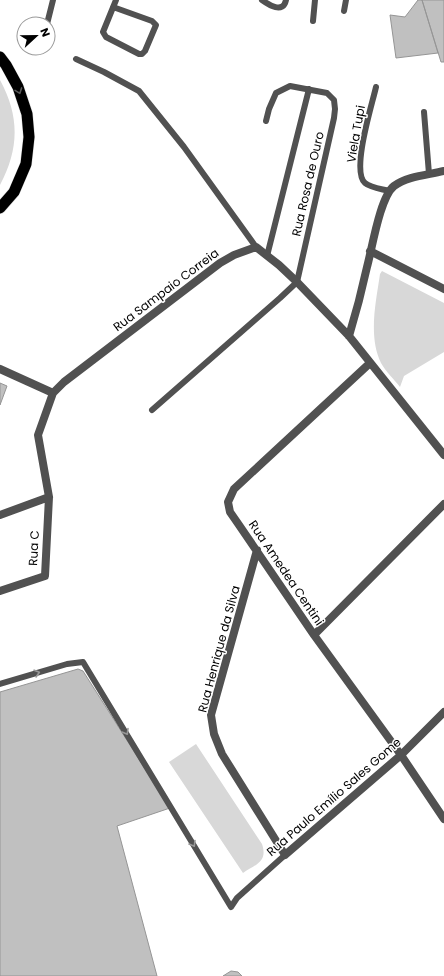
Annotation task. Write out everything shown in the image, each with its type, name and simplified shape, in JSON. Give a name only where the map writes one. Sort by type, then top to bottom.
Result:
[{"type":"highway","points":[[0,57],[18,87],[27,114],[29,137],[26,164],[14,192],[0,208]]},
{"type":"street","points":[[349,336],[376,227],[389,191],[395,185],[404,181],[444,171]]},
{"type":"street","points":[[256,247],[297,282],[349,336],[444,455]]},
{"type":"street","name":"Rua Sampaio Correia","points":[[49,497],[38,435],[53,393],[64,382],[220,263],[234,255],[256,247]]},
{"type":"street","points":[[370,251],[444,289]]},
{"type":"street","name":"Rua Amedea Centini","points":[[370,363],[234,489],[228,502],[230,512],[314,635],[401,756],[444,819]]},
{"type":"street","points":[[0,369],[53,393]]},
{"type":"street","points":[[0,515],[49,497]]},
{"type":"street","name":"Rua C","points":[[0,592],[45,576],[49,497]]},
{"type":"street","points":[[314,635],[444,504]]},
{"type":"street","name":"Rua Henrique da Silva","points":[[257,550],[211,715],[214,734],[222,754],[285,855]]},
{"type":"street","name":"Rua Paulo Emílio Sales Gome","points":[[285,855],[401,756],[444,712]]},
{"type":"lane","points":[[49,16],[53,0]]},
{"type":"lane","points":[[113,7],[152,21],[156,25],[142,54],[139,54],[106,37],[103,32],[113,7],[116,0]]},
{"type":"lane","points":[[262,0],[271,6],[278,8],[283,6],[286,3],[286,0]]},
{"type":"lane","points":[[313,21],[315,0]]},
{"type":"lane","points":[[344,11],[346,0]]},
{"type":"lane","points":[[76,60],[104,72],[139,92],[184,147],[256,247]]},
{"type":"lane","points":[[266,121],[269,109],[276,94],[290,86],[309,89],[268,256]]},
{"type":"lane","name":"Viela Tupi","points":[[376,87],[362,148],[360,164],[361,177],[366,184],[389,191]]},
{"type":"lane","name":"Rua Rosa de Ouro","points":[[297,282],[335,109],[334,100],[327,93],[309,89]]},
{"type":"lane","points":[[424,112],[429,174]]},
{"type":"lane","points":[[152,410],[297,282]]},
{"type":"lane","name":"Rua Paulo Emílio Sales Gome","points":[[0,684],[67,664],[83,662],[231,907],[238,898],[285,855]]},
{"type":"shaded area","points":[[0,80],[7,94],[11,107],[15,133],[11,159],[0,185]]},
{"type":"shaded area","points":[[382,271],[444,303],[444,352],[404,376],[400,387],[381,363],[375,342],[375,307],[380,274]]},
{"type":"shaded area","points":[[196,744],[262,844],[262,859],[256,865],[243,873],[169,762]]},
{"type":"building","points":[[418,0],[422,0],[438,53],[396,58],[390,15],[405,17]]},
{"type":"building","points":[[422,0],[444,0],[444,62],[441,62]]},
{"type":"building","points":[[0,383],[7,386],[0,405]]},
{"type":"building","points":[[78,669],[83,671],[170,808],[117,826],[157,976],[0,976],[0,692]]},
{"type":"building","points":[[231,971],[238,972],[242,976],[223,976]]}]
